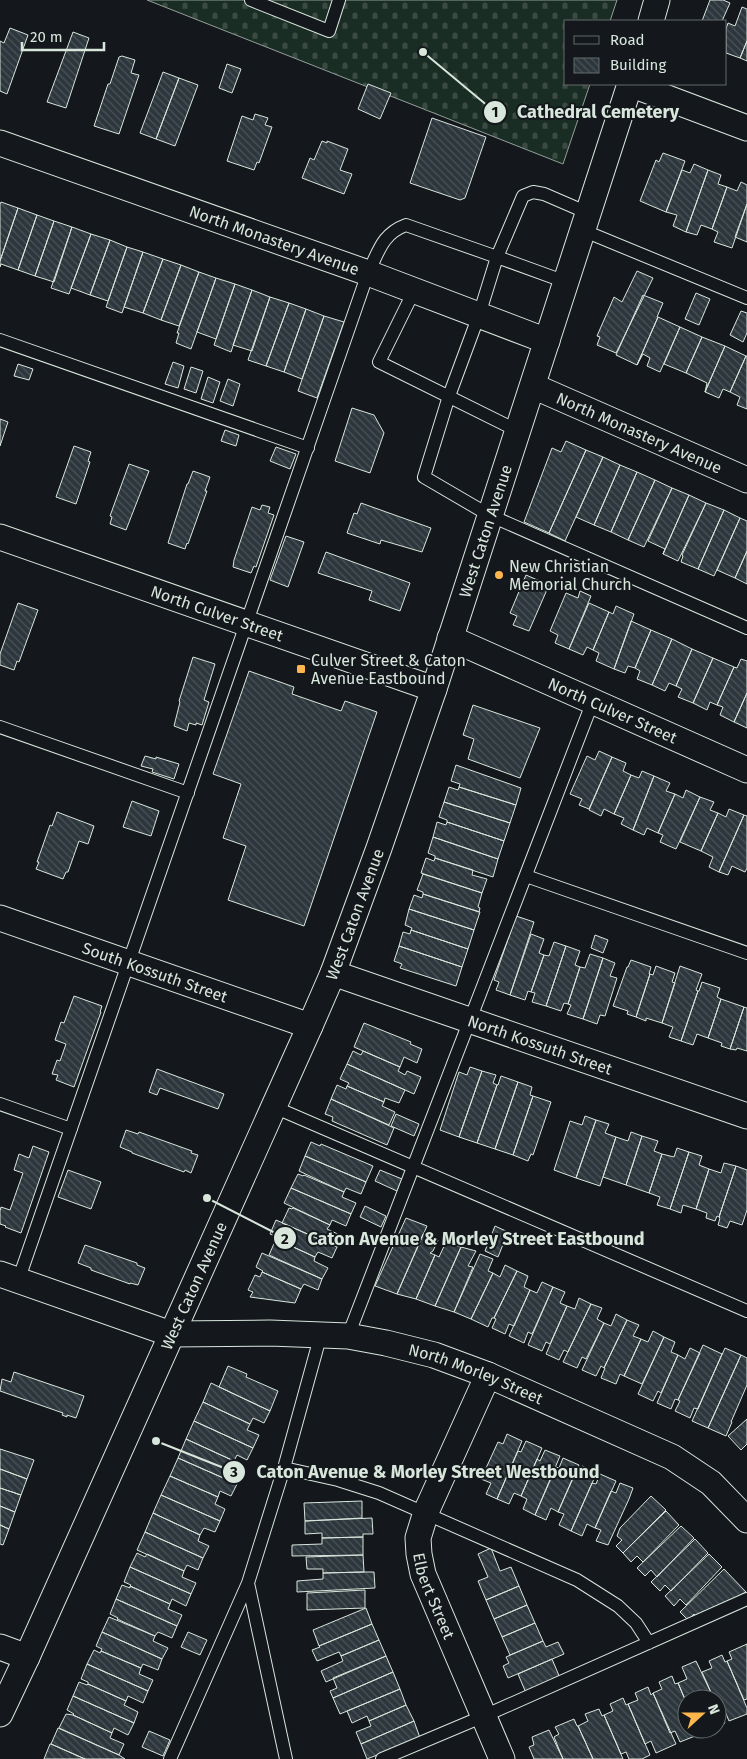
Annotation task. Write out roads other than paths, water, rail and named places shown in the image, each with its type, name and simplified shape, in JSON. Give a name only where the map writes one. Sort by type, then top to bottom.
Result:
[{"type":"street","points":[[651,20],[658,0]]},
{"type":"street","name":"West Caton Avenue","points":[[0,1714],[274,1107],[332,973],[379,848],[434,689],[630,85]]},
{"type":"street","points":[[633,85],[747,128]]},
{"type":"street","name":"North Monastery Avenue","points":[[0,143],[368,273],[547,340]]},
{"type":"street","name":"North Monastery Avenue","points":[[532,386],[747,480]]},
{"type":"street","name":"North Culver Street","points":[[0,537],[434,689]]},
{"type":"street","name":"North Culver Street","points":[[450,638],[747,770]]},
{"type":"street","name":"South Kossuth Street","points":[[0,918],[310,1026]]},
{"type":"street","name":"North Kossuth Street","points":[[332,973],[747,1116]]},
{"type":"street","name":"North Morley Street","points":[[9,1277],[171,1334],[270,1333],[348,1336],[434,1355],[488,1375],[672,1457],[711,1483],[747,1520]]},
{"type":"street","name":"Elbert Street","points":[[488,1375],[426,1512],[418,1538],[423,1574],[502,1759]]},
{"type":"street","points":[[0,1647],[27,1657]]},
{"type":"lane","points":[[252,0],[329,31],[338,0]]},
{"type":"lane","points":[[747,298],[585,221],[544,194],[533,192],[523,196],[497,257],[479,315],[449,396],[424,477],[489,515],[747,628]]},
{"type":"lane","points":[[9,1277],[71,1129],[368,273],[386,239],[394,230],[406,225],[566,282]]},
{"type":"lane","points":[[414,291],[378,362],[518,431]]},
{"type":"lane","points":[[0,340],[308,448]]},
{"type":"lane","points":[[348,1336],[593,701]]},
{"type":"lane","points":[[0,727],[188,793]]},
{"type":"lane","points":[[526,876],[747,953]]},
{"type":"lane","points":[[0,1104],[71,1129]]},
{"type":"lane","points":[[274,1107],[747,1312]]},
{"type":"lane","points":[[170,1759],[248,1583],[284,1468],[321,1334]]},
{"type":"lane","points":[[284,1468],[338,1480],[379,1493],[426,1512],[577,1580],[618,1606],[636,1623],[649,1643]]},
{"type":"lane","points":[[248,1583],[286,1759]]},
{"type":"lane","points":[[382,1759],[484,1716],[747,1599]]},
{"type":"place","name":"Cathedral Cemetery","points":[[423,52]]},
{"type":"place","name":"New Christian Memorial Church","points":[[499,575]]},
{"type":"place","name":"Culver Street & Caton Avenue Eastbound","points":[[301,669]]},
{"type":"place","name":"Caton Avenue & Morley Street Eastbound","points":[[207,1198]]},
{"type":"place","name":"Caton Avenue & Morley Street Westbound","points":[[156,1441]]}]
